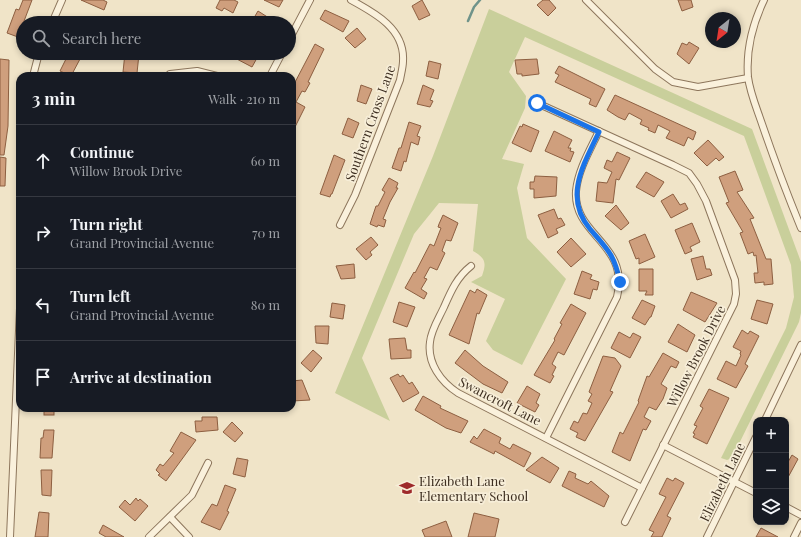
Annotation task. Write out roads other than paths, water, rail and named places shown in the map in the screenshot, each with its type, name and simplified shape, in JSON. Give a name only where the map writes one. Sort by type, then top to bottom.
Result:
[{"type":"street","points":[[55,16],[62,0]]},
{"type":"street","points":[[296,27],[310,0]]},
{"type":"street","name":"Southern Cross Lane","points":[[340,225],[355,195],[400,80],[403,61],[398,41],[392,28],[381,17],[351,0]]},
{"type":"street","points":[[586,0],[655,69],[673,82],[698,87],[748,78]]},
{"type":"street","points":[[764,0],[750,41],[748,78],[767,137],[801,228]]},
{"type":"street","points":[[34,72],[37,60]]},
{"type":"street","points":[[272,72],[278,60]]},
{"type":"street","points":[[188,72],[201,72]]},
{"type":"street","name":"Willow Brook Drive","points":[[537,103],[689,173],[706,201],[735,280],[736,294],[734,304],[625,522]]},
{"type":"street","points":[[546,438],[617,297],[619,288],[620,282],[613,257],[584,221],[577,204],[576,192],[579,176],[599,132]]},
{"type":"street","name":"Swancroft Lane","points":[[471,266],[456,282],[432,333],[430,352],[433,365],[439,377],[452,390],[642,488]]},
{"type":"street","points":[[765,417],[801,345]]},
{"type":"street","points":[[10,537],[16,400]]},
{"type":"street","name":"Elizabeth Lane","points":[[707,537],[753,443]]},
{"type":"street","points":[[663,445],[753,492]]},
{"type":"street","points":[[149,537],[192,495],[208,463]]},
{"type":"street","points":[[789,509],[801,515]]},
{"type":"street","points":[[170,517],[189,537]]},
{"type":"street","points":[[794,537],[801,523]]},
{"type":"waterway","points":[[468,21],[474,7],[480,0]]},
{"type":"place","name":"Elizabeth Lane Elementary School","points":[[407,488]]}]
